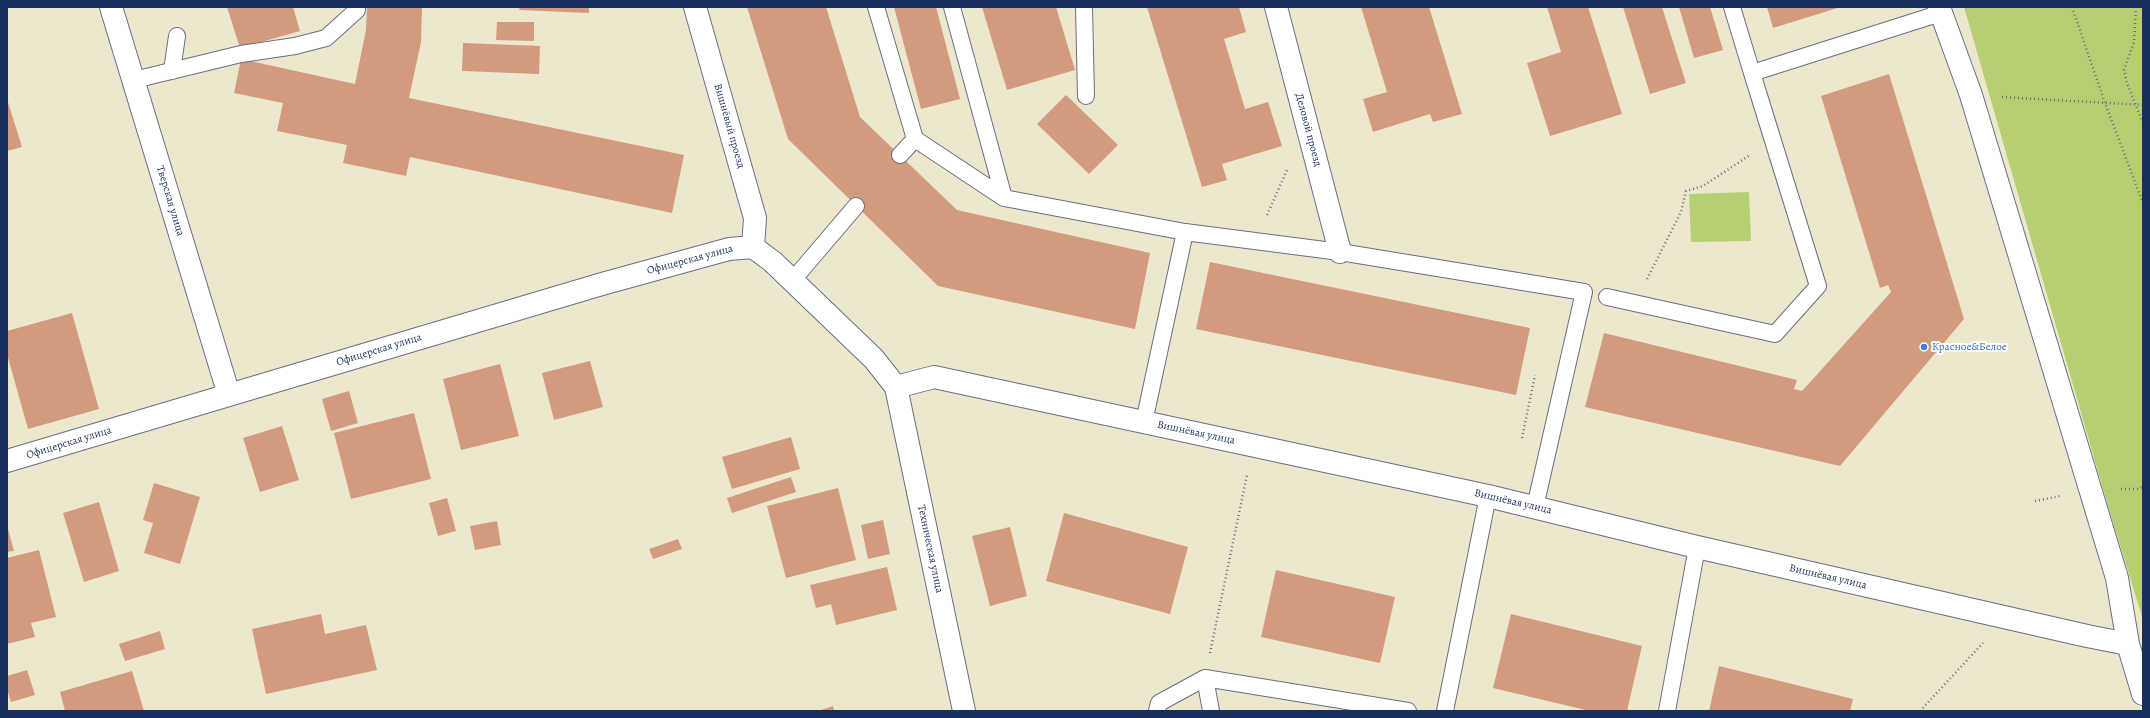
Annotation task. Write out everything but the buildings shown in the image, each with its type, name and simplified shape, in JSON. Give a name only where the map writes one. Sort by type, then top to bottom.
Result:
[{"type":"street","name":"Тверская улица","points":[[111,7],[230,395]]},
{"type":"street","name":"Вишнёвый проезд","points":[[694,7],[755,218],[753,246]]},
{"type":"street","name":"Деловой проезд","points":[[1276,7],[1340,252]]},
{"type":"street","points":[[1940,10],[1971,96],[2117,578],[2128,644],[2143,694]]},
{"type":"street","points":[[753,246],[874,359],[896,387]]},
{"type":"street","name":"Офицерская улица","points":[[7,461],[602,284],[729,249],[753,246]]},
{"type":"street","name":"Вишнёвая улица","points":[[896,387],[934,377],[1488,496],[1697,547],[2128,644]]},
{"type":"street","name":"Техническая улица","points":[[896,387],[964,711]]},
{"type":"lane","points":[[134,80],[241,54],[296,46],[326,38],[357,10],[357,7]]},
{"type":"lane","points":[[876,7],[915,138],[1004,198],[1186,232],[1340,252],[1584,292],[1534,507]]},
{"type":"lane","points":[[952,7],[1004,198]]},
{"type":"lane","points":[[1084,7],[1086,96]]},
{"type":"lane","points":[[1607,297],[1775,334],[1818,286],[1732,7]]},
{"type":"lane","points":[[1752,73],[1940,10]]},
{"type":"lane","points":[[172,71],[176,36]]},
{"type":"lane","points":[[900,156],[915,138]]},
{"type":"lane","points":[[792,281],[856,206]]},
{"type":"lane","points":[[1144,422],[1186,232]]},
{"type":"lane","points":[[1445,711],[1488,496]]},
{"type":"lane","points":[[1667,711],[1697,547]]},
{"type":"lane","points":[[1205,678],[1210,711]]},
{"type":"lane","points":[[1157,711],[1159,703],[1205,678],[1408,711]]},
{"type":"path","points":[[2072,7],[2105,103],[2143,203]]},
{"type":"path","points":[[2136,7],[2134,42],[2124,70],[2127,83],[2143,123]]},
{"type":"path","points":[[1971,96],[2136,106],[2143,105]]},
{"type":"path","points":[[1635,303],[1681,212],[1686,191],[1703,186],[1772,140]]},
{"type":"path","points":[[1256,241],[1290,164]]},
{"type":"path","points":[[1205,678],[1254,446]]},
{"type":"path","points":[[2137,489],[2143,487]]},
{"type":"path","points":[[1920,711],[2006,617]]},
{"type":"green space","points":[[1964,7],[2143,7],[2143,620],[2103,489]]},
{"type":"green space","points":[[1749,192],[1751,241],[1691,242],[1689,194]]},
{"type":"place","name":"Красное&Белое","points":[[1924,347]]}]
